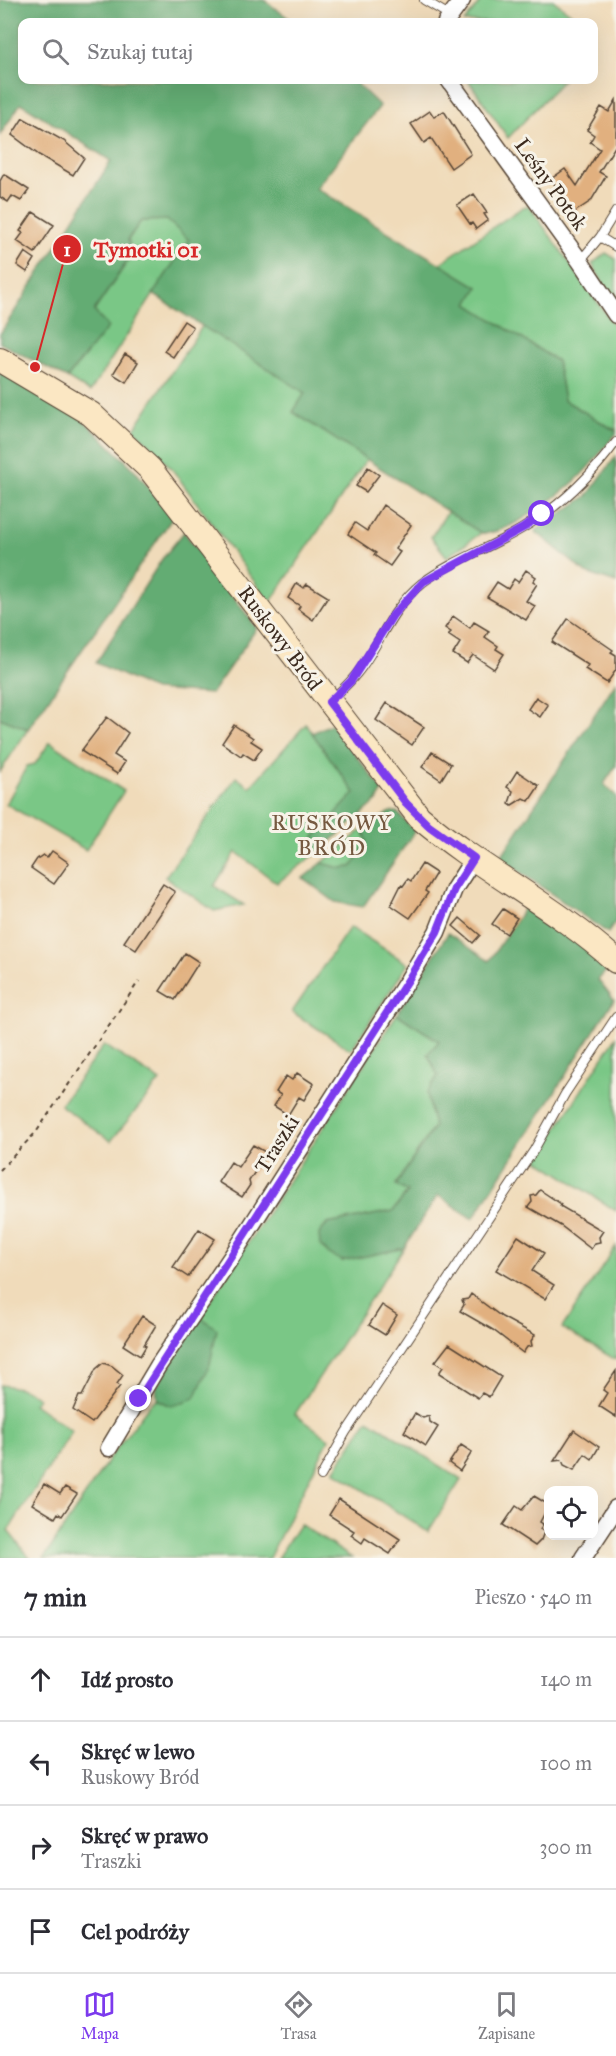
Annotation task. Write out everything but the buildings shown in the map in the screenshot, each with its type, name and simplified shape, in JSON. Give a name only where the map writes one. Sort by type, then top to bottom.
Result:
[{"type":"street","points":[[449,18],[462,0]]},
{"type":"street","name":"Leśny Potok","points":[[452,84],[580,261],[616,315]]},
{"type":"street","name":"Ruskowy Bród","points":[[0,360],[91,414],[131,450],[166,489],[406,803],[429,826],[570,923],[616,961]]},
{"type":"street","name":"Traszki","points":[[109,1448],[170,1348],[232,1256],[414,970],[437,932],[454,889],[474,858]]},
{"type":"street","points":[[583,1558],[616,1508]]},
{"type":"lane","points":[[424,0],[447,18]]},
{"type":"lane","points":[[580,261],[600,237],[616,211]]},
{"type":"lane","points":[[600,237],[616,247]]},
{"type":"lane","points":[[329,702],[363,666],[380,635],[407,596],[423,582],[523,528],[581,483],[596,469],[616,442]]},
{"type":"lane","points":[[321,1476],[346,1432],[534,1150],[565,1094],[616,1017]]},
{"type":"path","points":[[0,1170],[37,1131],[139,981]]},
{"type":"green space","points":[[0,0],[264,0],[289,18],[18,18],[18,84],[357,84],[380,106],[316,188],[478,287],[468,304],[557,361],[564,400],[616,431],[616,434],[581,475],[558,495],[531,514],[503,529],[481,533],[293,412],[305,393],[153,294],[189,240],[167,220],[141,221],[128,239],[132,254],[94,311],[108,327],[67,378],[0,343],[0,334],[111,161],[21,103],[0,135]]},
{"type":"green space","points":[[482,0],[553,0],[577,18],[467,18]]},
{"type":"green space","points":[[471,84],[559,84],[508,138]]},
{"type":"green space","points":[[529,206],[616,328],[616,431],[564,400],[557,361],[467,304],[478,287],[439,264],[523,207]]},
{"type":"green space","points":[[168,220],[189,240],[90,392],[67,378],[107,327],[94,311],[132,255],[128,240],[141,221]]},
{"type":"green space","points":[[606,253],[616,259],[616,305],[592,264]]},
{"type":"green space","points":[[203,325],[306,393],[293,412],[367,459],[270,603],[172,469],[134,429]]},
{"type":"green space","points":[[0,370],[75,412],[133,468],[173,517],[28,729],[0,718]]},
{"type":"green space","points":[[616,456],[616,583],[586,573],[535,531],[587,496]]},
{"type":"green space","points":[[448,511],[481,533],[447,557],[431,537]]},
{"type":"green space","points":[[184,532],[257,628],[211,694],[154,690],[96,663],[162,559]]},
{"type":"green space","points":[[616,682],[616,766],[604,784],[616,796],[616,921],[608,933],[500,858]]},
{"type":"green space","points":[[0,718],[28,729],[0,772]]},
{"type":"green space","points":[[306,724],[355,793],[315,837],[321,850],[277,883],[236,852],[214,886],[244,905],[214,911],[165,877],[236,777],[250,787]]},
{"type":"green space","points":[[331,724],[383,790],[377,801],[321,850],[314,837],[355,793],[312,733]]},
{"type":"green space","points":[[50,742],[124,791],[86,850],[6,804],[27,766],[35,764]]},
{"type":"green space","points":[[390,812],[397,812],[415,831],[363,907],[335,902],[303,878],[322,863],[340,868],[352,867],[367,841],[363,829]]},
{"type":"green space","points":[[363,829],[367,841],[352,867],[340,868],[322,863]]},
{"type":"green space","points":[[526,905],[596,952],[594,958],[607,970],[598,980],[614,1000],[473,1219],[438,1195],[404,1248],[342,1261],[329,1254],[320,1245],[319,1234],[327,1224],[393,1211],[408,1192],[396,1185],[434,1127],[427,1093],[438,1076],[428,1054],[439,1041],[397,1014],[448,933],[489,961]]},
{"type":"green space","points":[[350,927],[408,964],[351,1050],[292,1012]]},
{"type":"green space","points":[[397,1014],[439,1041],[428,1054],[438,1076],[427,1093],[434,1127],[396,1184],[408,1191],[393,1211],[327,1224],[342,1261],[404,1248],[295,1414],[329,1439],[269,1558],[44,1558],[111,1456],[149,1405],[157,1399],[171,1406],[200,1317]]},
{"type":"green space","points":[[616,1037],[616,1211],[537,1159]]},
{"type":"green space","points":[[104,1045],[160,1081],[111,1141],[60,1105]]},
{"type":"green space","points":[[616,1246],[616,1360],[562,1328]]},
{"type":"green space","points":[[200,1317],[217,1329],[210,1364],[195,1398],[171,1406],[157,1399],[156,1387]]},
{"type":"green space","points":[[0,1385],[20,1388],[34,1395],[38,1398],[34,1404],[72,1431],[8,1531],[30,1558],[0,1558]]},
{"type":"green space","points":[[368,1419],[461,1480],[428,1532],[334,1471]]},
{"type":"green space","points":[[300,1524],[304,1527],[352,1558],[277,1558]]},
{"type":"place","name":"Tymotki 01","points":[[35,367]]},
{"type":"district","name":"RUSKOWY BRÓD","points":[[332,834]]},
{"type":"route","points":[[139,1399],[158,1366],[232,1256],[408,980],[437,932],[454,889],[474,858],[419,817],[329,702],[363,666],[380,635],[407,596],[423,582],[474,552],[523,528],[542,514]]}]
